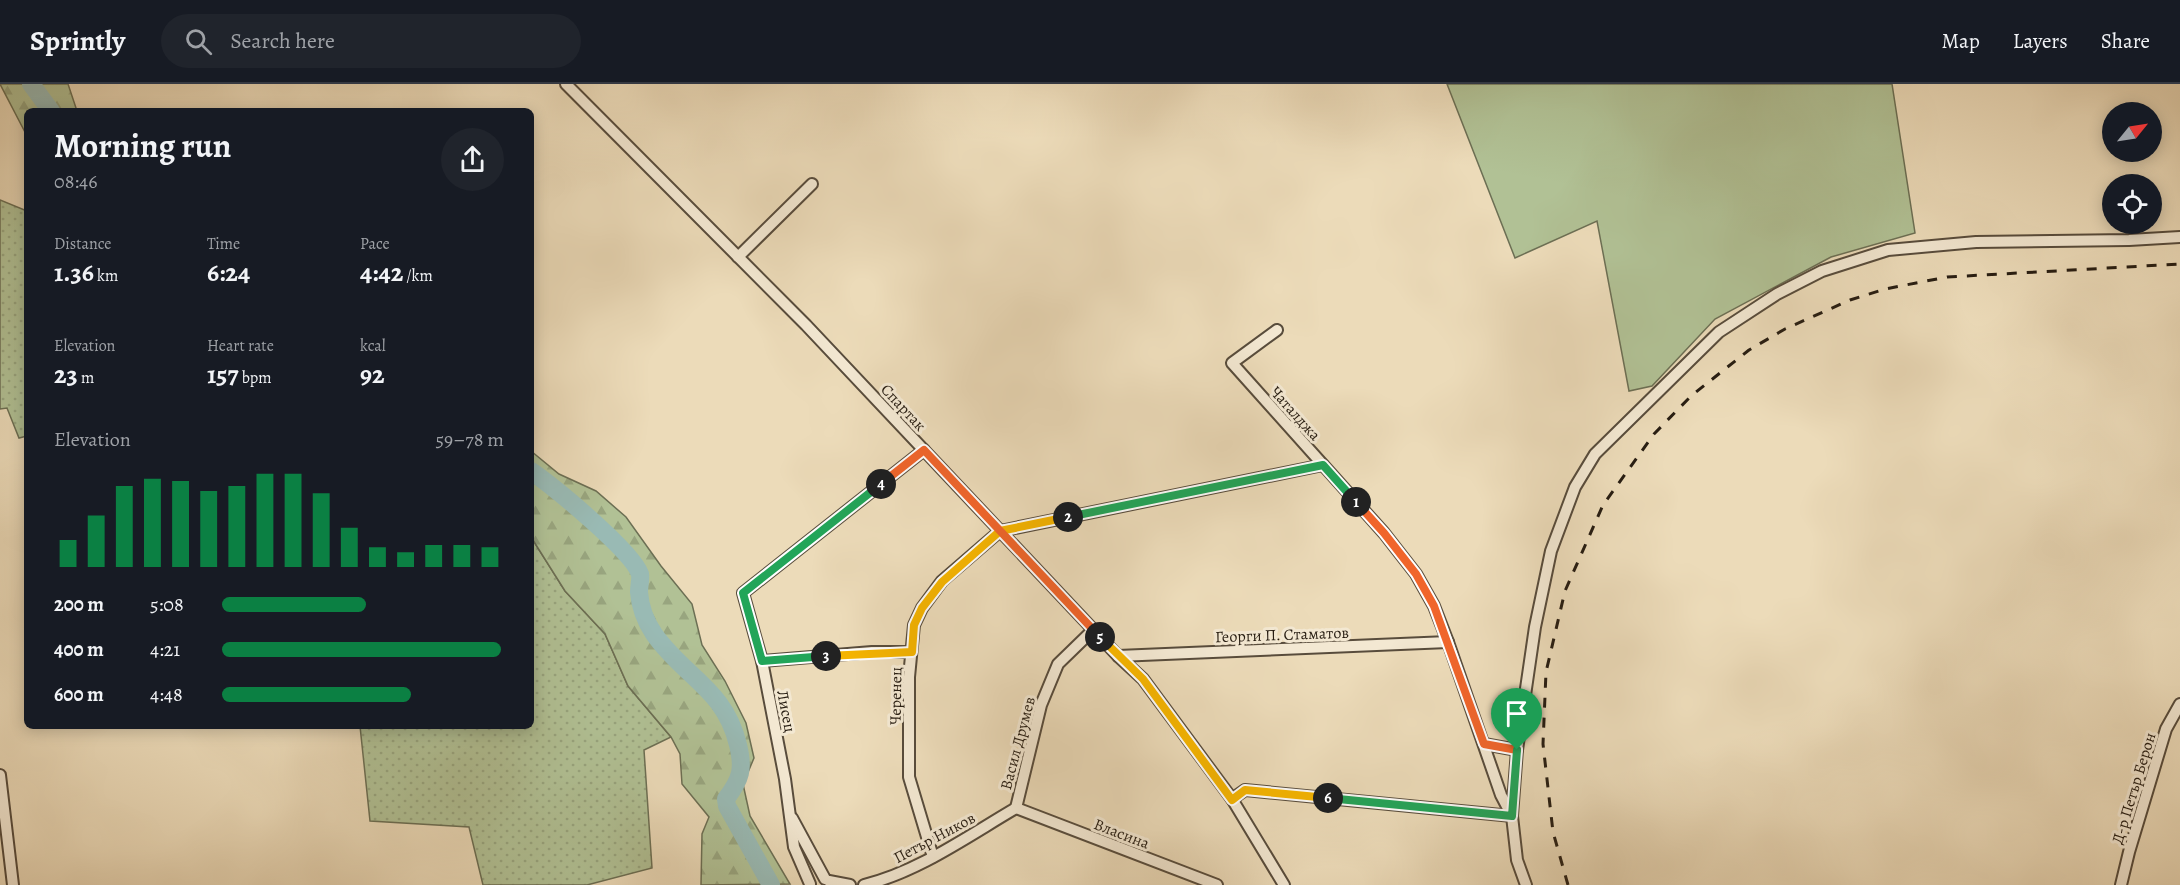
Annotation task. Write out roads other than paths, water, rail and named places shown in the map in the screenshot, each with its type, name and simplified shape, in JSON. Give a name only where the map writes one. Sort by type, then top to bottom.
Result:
[{"type":"street","name":"Спартак","points":[[566,84],[738,257],[1093,630],[1143,679],[1232,800],[1284,885]]},
{"type":"street","points":[[738,257],[812,184]]},
{"type":"street","points":[[1232,800],[1245,790],[1512,816],[1517,750],[1534,627],[1551,551],[1575,488],[1595,454],[1719,332],[1777,294],[1822,271],[1888,250],[1976,242],[2180,237]]},
{"type":"street","name":"Чаталджа","points":[[1277,330],[1232,363],[1384,533],[1416,574],[1434,606],[1502,795],[1512,816],[1517,860],[1526,885]]},
{"type":"street","name":"Лисец","points":[[810,884],[794,847],[762,661],[743,593],[924,450]]},
{"type":"street","points":[[1000,531],[1323,465]]},
{"type":"street","name":"Черенец","points":[[933,857],[909,777],[909,677],[914,625],[922,608],[942,582],[1000,531]]},
{"type":"street","name":"Васил Друмев","points":[[1016,808],[1041,705],[1058,664],[1093,630]]},
{"type":"street","name":"Георги П. Стаматов","points":[[1118,656],[1448,642]]},
{"type":"street","points":[[762,661],[872,652],[912,652]]},
{"type":"street","name":"Д-р Петър Берон","points":[[2121,885],[2166,729],[2180,704]]},
{"type":"street","points":[[1484,744],[1517,750]]},
{"type":"street","points":[[0,775],[14,885]]},
{"type":"street","name":"Петър Ников","points":[[864,885],[882,881],[933,857],[1016,808]]},
{"type":"street","name":"Власина","points":[[1016,808],[1217,885]]},
{"type":"street","name":"Лисец","points":[[790,815],[829,882]]},
{"type":"street","points":[[810,884],[817,879],[850,885]]},
{"type":"waterway","points":[[31,84],[49,108]]},
{"type":"waterway","points":[[534,473],[591,520],[623,550],[640,574],[639,592],[642,609],[654,634],[724,710],[732,726],[741,761],[740,774],[726,799],[727,806],[771,885]]},
{"type":"railway","points":[[1568,885],[1553,832],[1543,744],[1546,672],[1565,591],[1603,505],[1654,434],[1691,396],[1749,350],[1785,329],[1850,300],[1885,289],[1947,277],[2180,264]]}]
